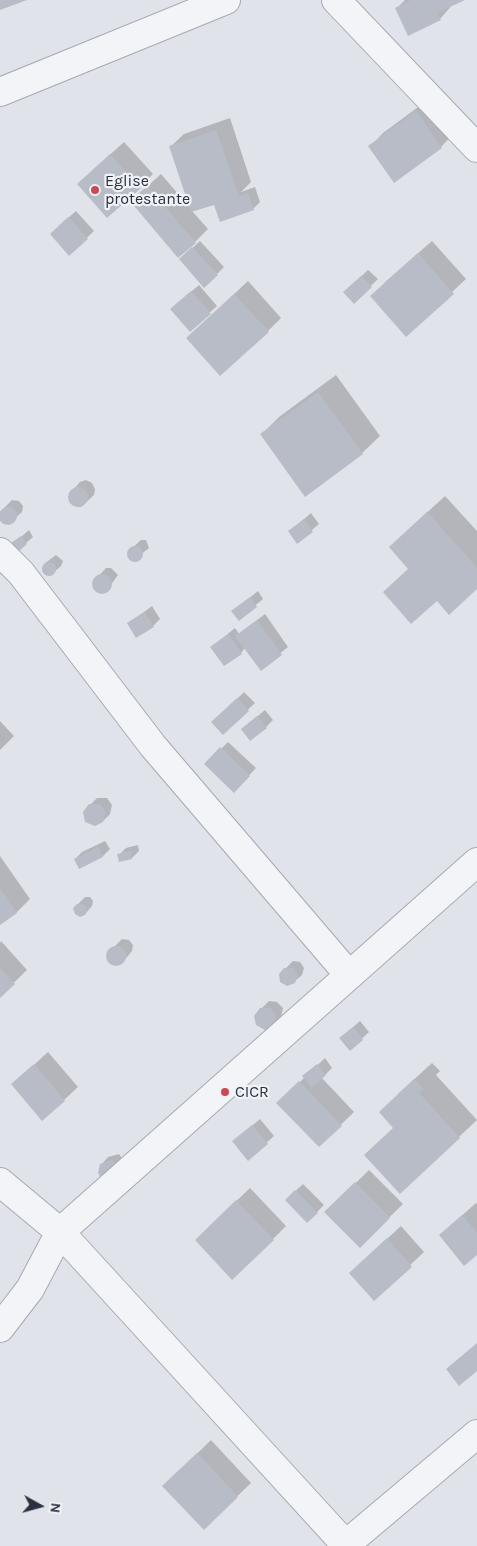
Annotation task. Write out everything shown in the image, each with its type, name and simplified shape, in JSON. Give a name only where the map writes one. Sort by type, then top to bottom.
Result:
[{"type":"street","points":[[0,92],[226,0]]},
{"type":"street","points":[[336,0],[477,148]]},
{"type":"street","points":[[0,552],[21,573],[153,746],[349,975]]},
{"type":"street","points":[[0,1328],[30,1289],[60,1232],[477,862]]},
{"type":"street","points":[[0,1182],[60,1232],[345,1545],[477,1434]]},
{"type":"building","points":[[0,0],[27,0],[0,10]]},
{"type":"building","points":[[411,0],[465,0],[437,13],[441,20],[408,36],[395,8]]},
{"type":"building","points":[[416,111],[442,148],[394,183],[368,146]]},
{"type":"building","points":[[216,130],[239,196],[248,193],[254,210],[220,222],[214,205],[191,212],[169,146]]},
{"type":"building","points":[[110,154],[141,188],[107,218],[77,184]]},
{"type":"building","points":[[147,186],[196,243],[178,258],[130,201]]},
{"type":"building","points":[[68,217],[88,239],[69,256],[50,234]]},
{"type":"building","points":[[192,247],[218,275],[204,288],[179,259]]},
{"type":"building","points":[[418,253],[454,294],[406,337],[370,296]]},
{"type":"building","points":[[361,276],[372,287],[354,304],[343,292]]},
{"type":"building","points":[[191,291],[211,314],[190,332],[170,309]]},
{"type":"building","points":[[234,294],[269,332],[220,376],[186,338]]},
{"type":"building","points":[[318,392],[363,454],[305,497],[260,434]]},
{"type":"building","points":[[74,487],[82,487],[88,493],[88,501],[82,507],[74,507],[68,501],[68,493]]},
{"type":"building","points":[[8,507],[14,510],[17,516],[14,522],[8,525],[2,522],[-1,516],[2,510]]},
{"type":"building","points":[[427,512],[477,568],[477,589],[449,615],[437,601],[411,624],[383,592],[408,569],[389,547]]},
{"type":"building","points":[[304,519],[313,532],[297,544],[288,531]]},
{"type":"building","points":[[21,536],[27,544],[18,552],[11,543]]},
{"type":"building","points":[[135,546],[143,554],[135,562],[127,554]]},
{"type":"building","points":[[46,562],[52,562],[56,569],[52,576],[46,576],[42,572],[42,566]]},
{"type":"building","points":[[102,574],[109,577],[112,584],[109,591],[102,594],[95,591],[92,584],[95,577]]},
{"type":"building","points":[[250,597],[257,607],[239,621],[231,611]]},
{"type":"building","points":[[144,612],[154,627],[136,638],[127,623]]},
{"type":"building","points":[[257,620],[282,655],[261,671],[235,636]]},
{"type":"building","points":[[228,634],[242,654],[224,666],[210,647]]},
{"type":"building","points":[[237,698],[249,711],[223,735],[211,722]]},
{"type":"building","points":[[257,716],[267,728],[250,741],[241,729]]},
{"type":"building","points":[[220,747],[250,776],[234,793],[204,764]]},
{"type":"building","points":[[89,804],[99,804],[106,812],[103,822],[95,826],[85,822],[83,812]]},
{"type":"building","points":[[98,847],[103,857],[79,869],[74,859]]},
{"type":"building","points":[[131,851],[132,859],[119,862],[117,854]]},
{"type":"building","points":[[0,888],[17,913],[0,925]]},
{"type":"building","points":[[77,904],[83,904],[87,909],[85,915],[80,917],[75,914],[73,908]]},
{"type":"building","points":[[116,946],[123,949],[126,956],[123,963],[116,966],[109,963],[106,956],[109,949]]},
{"type":"building","points":[[0,968],[15,984],[0,998]]},
{"type":"building","points":[[284,968],[293,968],[298,975],[295,983],[287,986],[280,982],[279,974]]},
{"type":"building","points":[[260,1008],[270,1008],[276,1016],[274,1026],[265,1030],[256,1025],[254,1016]]},
{"type":"building","points":[[353,1027],[363,1040],[350,1051],[339,1038]]},
{"type":"building","points":[[34,1064],[65,1101],[42,1121],[11,1084]]},
{"type":"building","points":[[317,1064],[326,1075],[312,1088],[302,1076]]},
{"type":"building","points":[[414,1079],[423,1089],[419,1093],[460,1138],[400,1194],[364,1155],[393,1128],[379,1112]]},
{"type":"building","points":[[299,1081],[342,1126],[319,1147],[276,1103]]},
{"type":"building","points":[[252,1125],[268,1144],[248,1161],[232,1141]]},
{"type":"building","points":[[112,1160],[119,1171],[102,1179],[98,1173],[100,1164]]},
{"type":"building","points":[[355,1182],[390,1218],[360,1248],[324,1212]]},
{"type":"building","points":[[295,1190],[318,1213],[307,1223],[285,1200]]},
{"type":"building","points":[[236,1200],[274,1240],[232,1280],[195,1240]]},
{"type":"building","points":[[462,1215],[477,1233],[477,1255],[464,1266],[439,1235]]},
{"type":"building","points":[[387,1238],[412,1267],[374,1301],[349,1273]]},
{"type":"building","points":[[477,1343],[477,1371],[459,1386],[446,1369]]},
{"type":"building","points":[[197,1453],[238,1497],[204,1530],[162,1486]]},
{"type":"place","name":"Eglise protestante","points":[[95,190]]},
{"type":"place","name":"CICR","points":[[225,1092]]}]
